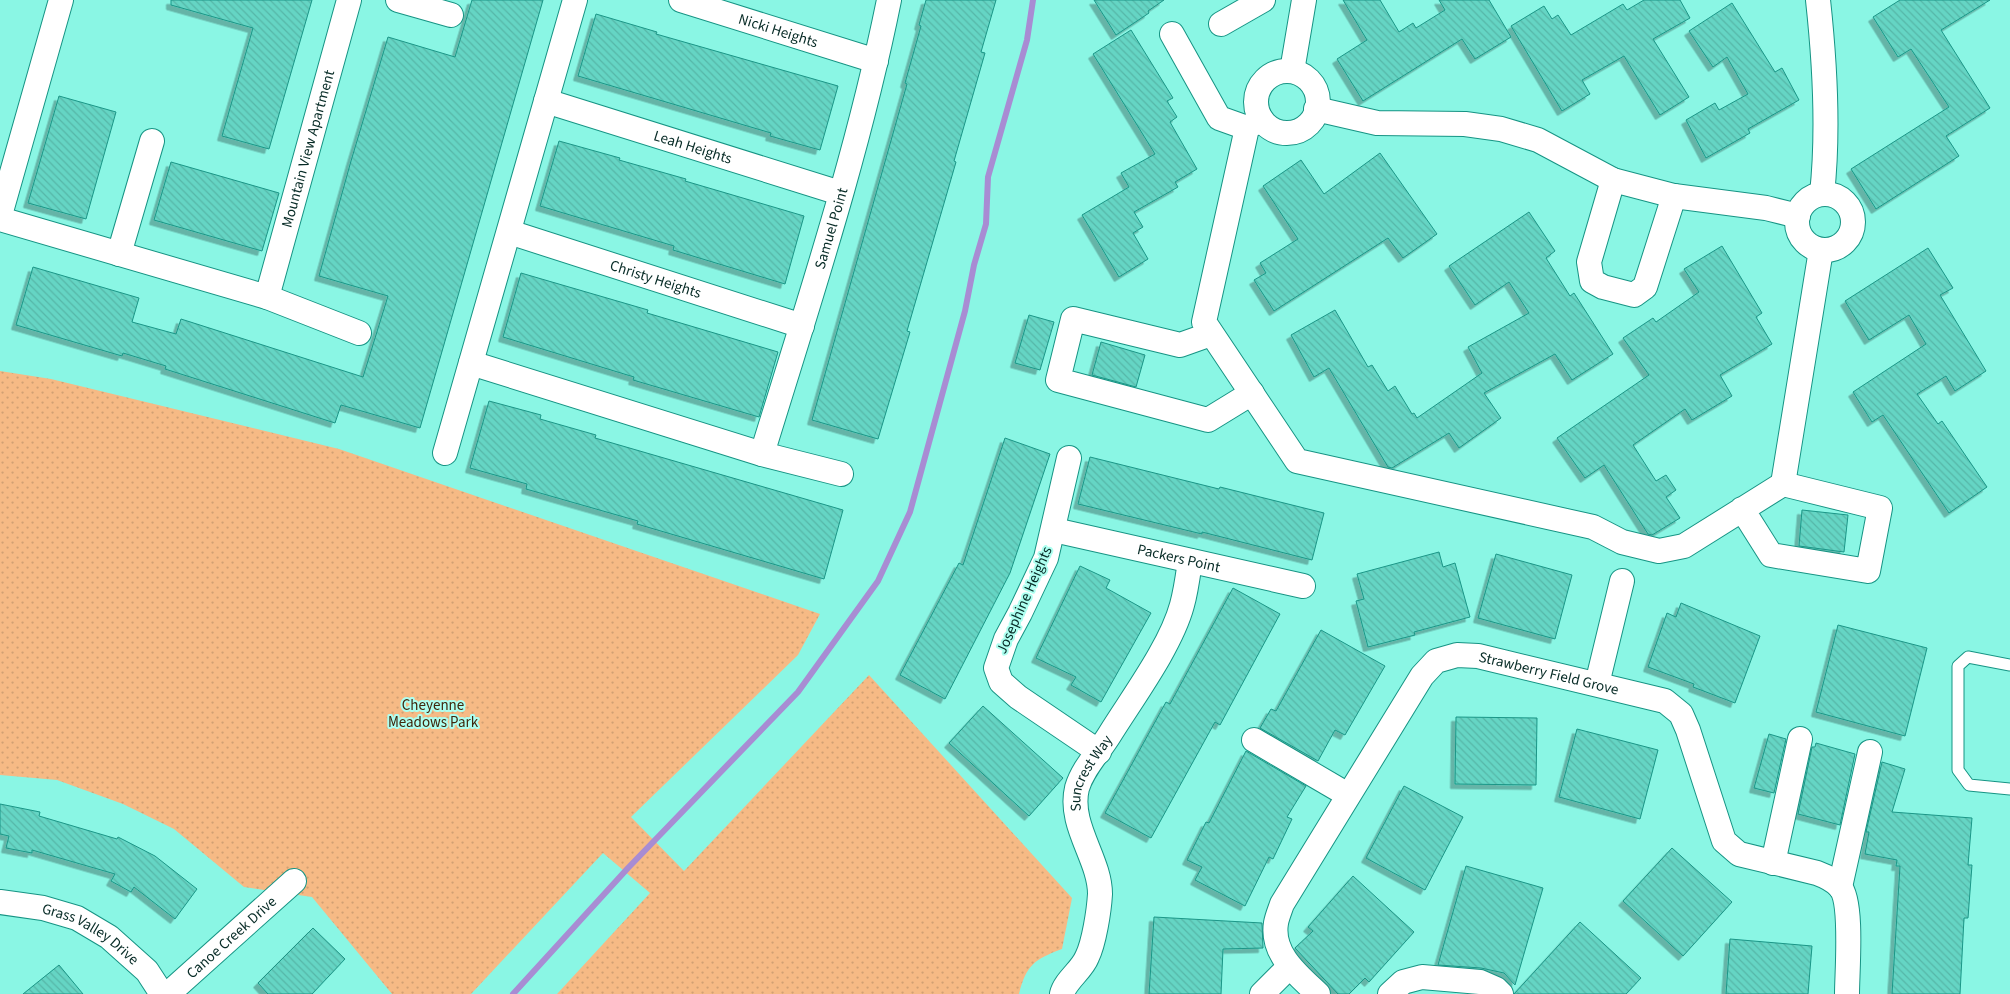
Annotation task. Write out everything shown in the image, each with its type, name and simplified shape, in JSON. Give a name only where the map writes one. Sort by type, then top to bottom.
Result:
[{"type":"street","points":[[0,215],[5,175],[61,0]]},
{"type":"street","name":"Mountain View Apartment","points":[[267,297],[349,0]]},
{"type":"street","points":[[398,0],[452,15]]},
{"type":"street","points":[[445,453],[576,0]]},
{"type":"street","name":"Nicki Heights","points":[[681,0],[876,61]]},
{"type":"street","name":"Samuel Point","points":[[762,454],[802,326],[840,193],[876,61],[888,0]]},
{"type":"street","points":[[1221,24],[1262,0]]},
{"type":"street","points":[[1292,71],[1304,0]]},
{"type":"street","points":[[1818,0],[1825,63],[1825,151],[1822,194]]},
{"type":"street","points":[[1172,34],[1219,118],[1254,123],[1282,132],[1292,132],[1301,129],[1309,123],[1316,109],[1317,94],[1313,85],[1306,77],[1292,71],[1277,72],[1268,77],[1261,85],[1257,94],[1254,123],[1204,322],[1297,461],[1593,527],[1622,542],[1659,552],[1684,546],[1742,509],[1783,484],[1880,508],[1868,571],[1771,555],[1742,509]]},
{"type":"street","name":"Leah Heights","points":[[546,101],[840,193]]},
{"type":"street","points":[[1316,109],[1377,122],[1465,124],[1501,130],[1538,140],[1613,180],[1674,196],[1766,208],[1798,216]]},
{"type":"street","points":[[119,254],[152,140]]},
{"type":"street","points":[[1613,180],[1589,262],[1592,280],[1603,287],[1634,295],[1645,287],[1674,196]]},
{"type":"street","points":[[1822,194],[1839,198],[1847,204],[1852,212],[1854,222],[1852,232],[1847,240],[1831,250],[1821,250],[1812,247],[1799,234],[1798,216],[1801,208],[1814,196],[1822,194]]},
{"type":"street","points":[[0,219],[267,297],[359,333]]},
{"type":"street","name":"Christy Heights","points":[[509,232],[802,326]]},
{"type":"street","points":[[1783,484],[1821,250]]},
{"type":"street","points":[[1211,334],[1180,345],[1074,320],[1058,380],[1208,420],[1252,393]]},
{"type":"street","points":[[471,363],[762,454],[841,474]]},
{"type":"street","name":"Josephine Heights","points":[[1069,458],[1054,530],[1046,558],[1006,639],[996,668],[1001,682],[1018,697],[1099,752]]},
{"type":"street","name":"Packers Point","points":[[1054,530],[1303,586]]},
{"type":"street","name":"Suncrest Way","points":[[1062,994],[1087,958],[1098,914],[1100,893],[1098,877],[1076,812],[1077,789],[1085,769],[1099,752],[1163,649],[1174,627],[1182,606],[1190,560]]},
{"type":"street","points":[[1597,684],[1622,581]]},
{"type":"street","name":"Strawberry Field Grove","points":[[1318,994],[1289,967],[1277,944],[1276,924],[1282,904],[1422,676],[1436,661],[1457,655],[1478,656],[1665,701],[1681,714],[1688,730],[1724,841],[1739,854],[1817,873],[1829,878],[1840,887]]},
{"type":"street","points":[[1772,862],[1800,739]]},
{"type":"street","points":[[1254,740],[1348,796]]},
{"type":"street","points":[[1847,994],[1847,904],[1840,887],[1870,752]]},
{"type":"street","name":"Canoe Creek Drive","points":[[168,994],[294,881]]},
{"type":"street","name":"Grass Valley Drive","points":[[0,902],[43,908],[77,918],[109,937],[148,971],[162,994]]},
{"type":"street","points":[[1262,994],[1289,967]]},
{"type":"street","points":[[1390,994],[1403,982],[1422,977],[1480,982],[1496,989],[1501,994]]},
{"type":"lane","points":[[2010,665],[1968,657],[1958,666],[1958,770],[1969,785],[2010,789]]},
{"type":"green space","name":"Cheyenne Meadows Park","points":[[0,371],[51,379],[339,449],[820,614],[798,655],[631,817],[684,871],[869,675],[1072,898],[1062,949],[1045,956],[1033,964],[1025,976],[1019,994],[557,994],[650,893],[603,853],[471,994],[392,994],[312,897],[244,887],[174,829],[123,804],[57,780],[0,775]]},
{"type":"building","points":[[171,0],[312,0],[269,149],[222,136],[253,28],[171,5]]},
{"type":"building","points":[[472,0],[543,0],[420,428],[341,405],[335,423],[165,369],[166,366],[123,353],[122,356],[16,325],[33,267],[139,298],[132,322],[176,334],[181,319],[363,377],[388,296],[319,276],[351,161],[388,37],[455,57]]},
{"type":"building","points":[[926,0],[996,0],[981,52],[985,53],[954,161],[956,162],[907,331],[910,332],[878,439],[812,420],[907,84],[905,83],[921,26],[919,25]]},
{"type":"building","points":[[1094,0],[1164,0],[1148,11],[1149,13],[1116,35]]},
{"type":"building","points":[[1343,0],[1380,0],[1399,32],[1413,23],[1416,28],[1445,10],[1439,0],[1489,0],[1511,37],[1475,59],[1462,39],[1363,101],[1337,59],[1367,40]]},
{"type":"building","points":[[1644,0],[1680,0],[1690,18],[1653,39],[1689,97],[1660,115],[1624,56],[1582,80],[1590,94],[1562,111],[1511,26],[1544,6],[1552,19],[1558,15],[1571,35],[1623,4],[1627,10]]},
{"type":"building","points":[[1900,0],[1990,0],[1941,30],[1990,108],[1946,136],[1959,156],[1876,209],[1851,169],[1949,107],[1911,49],[1898,57],[1873,17]]},
{"type":"building","points":[[1732,3],[1775,72],[1782,68],[1799,100],[1748,129],[1750,133],[1706,158],[1686,120],[1715,103],[1719,110],[1748,94],[1727,57],[1713,67],[1689,31]]},
{"type":"building","points":[[596,14],[657,32],[656,34],[838,86],[820,150],[770,136],[771,133],[578,76]]},
{"type":"building","points":[[1131,30],[1173,98],[1167,101],[1177,117],[1170,122],[1197,169],[1175,182],[1178,187],[1134,212],[1143,227],[1133,233],[1148,259],[1119,277],[1082,215],[1129,187],[1121,173],[1155,154],[1093,54]]},
{"type":"building","points":[[59,96],[116,112],[86,219],[28,203]]},
{"type":"building","points":[[559,141],[620,158],[619,160],[686,179],[685,181],[804,216],[785,284],[673,250],[674,246],[540,206]]},
{"type":"building","points":[[1380,153],[1437,234],[1403,258],[1388,238],[1274,311],[1254,280],[1266,273],[1260,263],[1298,239],[1263,186],[1301,160],[1324,194]]},
{"type":"building","points":[[171,162],[279,193],[262,251],[154,220]]},
{"type":"building","points":[[1529,212],[1555,251],[1546,258],[1570,296],[1574,293],[1613,354],[1572,380],[1555,354],[1484,393],[1501,418],[1459,448],[1449,433],[1392,468],[1388,467],[1329,368],[1314,377],[1291,335],[1335,310],[1368,367],[1372,365],[1388,391],[1395,386],[1412,414],[1414,413],[1417,418],[1482,373],[1468,347],[1529,313],[1509,282],[1475,305],[1449,266]]},
{"type":"building","points":[[1722,246],[1762,313],[1756,317],[1772,344],[1720,375],[1732,396],[1692,420],[1685,409],[1633,445],[1656,481],[1666,475],[1676,490],[1666,497],[1680,518],[1652,535],[1648,534],[1604,465],[1585,478],[1557,438],[1649,375],[1623,338],[1653,318],[1656,322],[1699,292],[1684,269]]},
{"type":"building","points":[[1928,248],[1953,288],[1940,295],[1986,371],[1955,391],[1946,376],[1917,394],[1938,424],[1942,421],[1987,487],[1949,513],[1883,415],[1872,422],[1853,392],[1926,344],[1909,315],[1869,340],[1845,301]]},
{"type":"building","points":[[521,273],[648,310],[647,313],[778,352],[759,417],[633,380],[634,377],[503,337]]},
{"type":"building","points":[[1029,315],[1054,322],[1040,370],[1015,363]]},
{"type":"building","points":[[1101,342],[1145,355],[1136,387],[1092,375]]},
{"type":"building","points":[[489,401],[541,415],[540,419],[596,435],[595,438],[843,510],[824,579],[637,524],[638,521],[526,489],[527,484],[470,468]]},
{"type":"building","points":[[1005,438],[1050,454],[1010,573],[945,699],[900,675],[959,563],[963,565]]},
{"type":"building","points":[[1090,457],[1324,513],[1312,560],[1202,532],[1202,534],[1078,504]]},
{"type":"building","points":[[1802,510],[1848,515],[1844,552],[1799,546]]},
{"type":"building","points":[[1439,552],[1443,567],[1455,563],[1470,617],[1414,632],[1415,635],[1368,647],[1356,601],[1364,599],[1357,574]]},
{"type":"building","points":[[1496,554],[1572,575],[1555,639],[1478,618]]},
{"type":"building","points":[[1080,566],[1110,580],[1106,588],[1151,613],[1101,702],[1071,685],[1076,677],[1036,658]]},
{"type":"building","points":[[1233,588],[1280,614],[1220,725],[1215,722],[1151,838],[1105,813],[1166,702],[1170,704]]},
{"type":"building","points":[[1681,603],[1760,636],[1735,703],[1693,687],[1694,684],[1648,667],[1667,613],[1676,617]]},
{"type":"building","points":[[1838,625],[1927,648],[1905,736],[1816,712]]},
{"type":"building","points":[[1321,630],[1385,666],[1345,735],[1335,730],[1318,761],[1260,728],[1271,709],[1276,711]]},
{"type":"building","points":[[983,706],[1063,778],[1029,816],[949,743]]},
{"type":"building","points":[[1456,717],[1537,718],[1536,785],[1455,784]]},
{"type":"building","points":[[1577,729],[1658,750],[1640,819],[1559,797]]},
{"type":"building","points":[[1769,734],[1786,739],[1774,793],[1754,788]]},
{"type":"building","points":[[1816,743],[1855,754],[1840,825],[1798,814],[1812,747],[1815,747]]},
{"type":"building","points":[[1246,751],[1306,786],[1287,817],[1292,819],[1273,859],[1269,857],[1245,906],[1195,880],[1202,867],[1187,860],[1206,822],[1209,823]]},
{"type":"building","points":[[1882,762],[1905,769],[1892,812],[1972,818],[1968,865],[1972,865],[1968,918],[1964,918],[1960,994],[1892,994],[1900,866],[1896,866],[1897,860],[1865,854],[1869,832],[1866,832]]},
{"type":"building","points":[[1404,786],[1463,817],[1425,890],[1366,858]]},
{"type":"building","points":[[0,804],[40,812],[39,816],[117,839],[118,837],[155,856],[197,889],[175,919],[134,887],[131,892],[111,881],[115,874],[32,850],[32,853],[6,848],[9,836],[0,834]]},
{"type":"building","points":[[1672,848],[1732,902],[1683,956],[1623,901]]},
{"type":"building","points":[[1466,866],[1543,888],[1515,985],[1504,973],[1481,968],[1438,965]]},
{"type":"building","points":[[1353,876],[1414,932],[1369,982],[1365,978],[1349,994],[1338,994],[1295,948],[1313,931],[1308,927]]},
{"type":"building","points":[[1154,917],[1262,923],[1263,948],[1223,949],[1221,994],[1149,994]]},
{"type":"building","points":[[1580,922],[1641,978],[1626,994],[1514,994]]},
{"type":"building","points":[[313,928],[345,959],[312,994],[268,994],[258,983]]},
{"type":"building","points":[[1730,939],[1812,946],[1808,994],[1726,994]]},
{"type":"building","points":[[59,965],[83,994],[23,994]]},
{"type":"waterway","points":[[513,994],[628,868],[798,692],[878,581],[910,512],[965,311],[974,265],[986,224],[988,177],[1027,40],[1033,0]]}]
